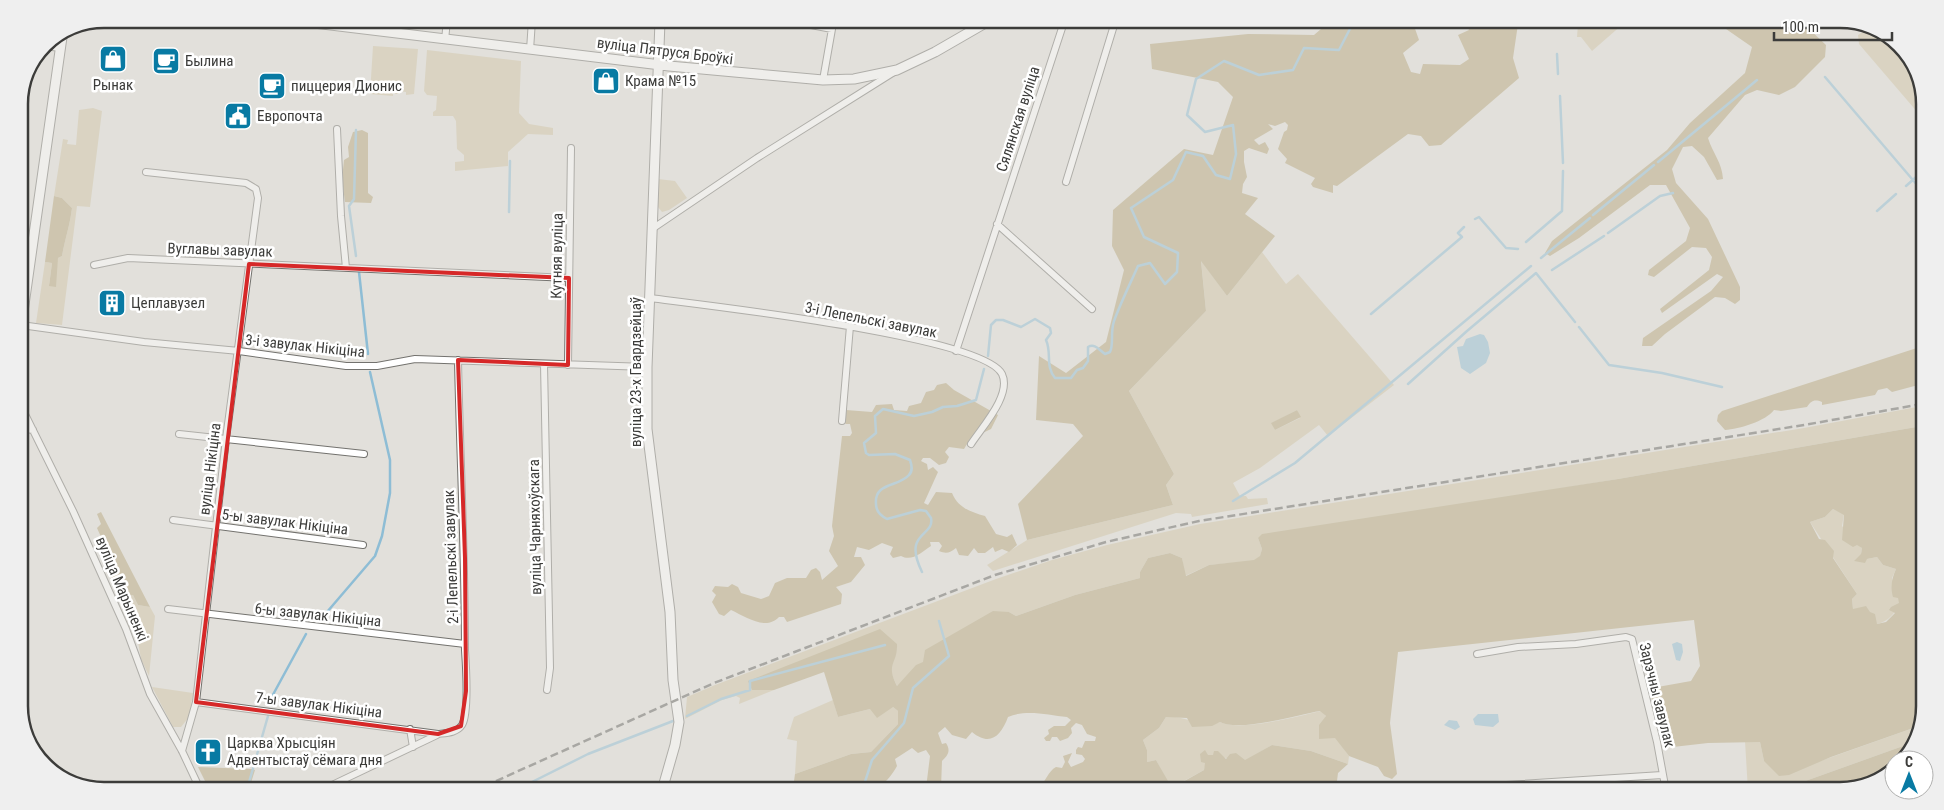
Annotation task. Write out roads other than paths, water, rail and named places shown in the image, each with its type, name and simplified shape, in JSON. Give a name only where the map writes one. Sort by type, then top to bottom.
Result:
[{"type":"street","name":"вуліца Пятруся Броўкі","points":[[349,28],[658,65],[822,80],[854,79],[897,70]]},
{"type":"street","points":[[445,40],[446,28]]},
{"type":"street","points":[[530,50],[531,28]]},
{"type":"street","name":"вуліца 23-х Гвардзейцаў","points":[[660,28],[647,367],[647,428],[670,612],[673,680],[679,722],[675,745],[664,782]]},
{"type":"street","points":[[822,80],[832,29],[827,28]]},
{"type":"street","name":"вуліца Пятруся Броўкі","points":[[652,229],[757,158],[897,70],[935,52],[977,28]]},
{"type":"street","name":"Сялянская вуліца","points":[[956,350],[1062,28]]},
{"type":"street","points":[[1066,182],[1113,28]]},
{"type":"street","points":[[28,277],[62,39]]},
{"type":"street","points":[[52,47],[61,48]]},
{"type":"street","points":[[337,129],[341,216],[346,268]]},
{"type":"street","name":"Кутняя вуліца","points":[[568,364],[572,148]]},
{"type":"street","name":"вуліца Нікіціна","points":[[146,172],[246,183],[256,189],[258,198],[204,615],[196,702],[182,751]]},
{"type":"street","points":[[997,224],[1092,309]]},
{"type":"street","name":"Вуглавы завулак","points":[[94,265],[128,258],[569,278]]},
{"type":"street","name":"3-і Лепельскі завулак","points":[[650,298],[850,326],[956,350],[992,364],[1002,374],[1005,382],[1002,397],[971,444]]},
{"type":"street","name":"3-і завулак Нікіціна","points":[[28,326],[144,342],[239,351],[346,366],[377,366],[415,359],[647,367]]},
{"type":"street","points":[[842,421],[850,326]]},
{"type":"street","name":"2-і Лепельскі завулак","points":[[438,734],[454,732],[461,726],[464,720],[465,558],[458,360]]},
{"type":"street","name":"вуліца Чарняхоўскага","points":[[544,364],[550,668],[547,690]]},
{"type":"street","name":"вуліца Марыненкі","points":[[28,420],[73,511],[126,629],[150,694],[182,751],[197,782]]},
{"type":"street","points":[[28,429],[33,430]]},
{"type":"street","points":[[179,434],[364,454]]},
{"type":"street","name":"5-ы завулак Нікіціна","points":[[173,520],[364,545]]},
{"type":"street","name":"6-ы завулак Нікіціна","points":[[168,609],[204,615],[465,644]]},
{"type":"street","name":"Зарэчны завулак","points":[[1477,654],[1518,647],[1568,644],[1626,637],[1632,639],[1657,742],[1664,782]]},
{"type":"street","name":"7-ы завулак Нікіціна","points":[[196,702],[438,734]]},
{"type":"street","points":[[410,729],[413,747]]},
{"type":"street","points":[[339,782],[438,734]]},
{"type":"street","points":[[1553,782],[1662,775]]},
{"type":"water","points":[[1480,334],[1484,335],[1488,342],[1490,353],[1486,363],[1470,374],[1461,368],[1457,347],[1463,346],[1466,339]]},
{"type":"water","points":[[1677,642],[1682,644],[1683,652],[1680,661],[1676,660],[1672,644]]},
{"type":"water","points":[[1478,714],[1498,714],[1499,722],[1493,727],[1475,725],[1473,719]]},
{"type":"water","points":[[1449,720],[1457,721],[1460,727],[1455,730],[1444,725]]},
{"type":"waterway","points":[[988,356],[991,325],[996,320],[1003,320],[1021,327],[1035,319],[1050,328],[1051,333],[1046,340],[1049,350],[1050,369],[1055,378],[1071,378],[1077,370],[1083,368],[1088,361],[1088,347],[1090,346],[1095,346],[1105,354],[1110,352],[1114,321],[1138,266],[1150,263],[1165,284],[1177,272],[1178,253],[1144,237],[1131,208],[1173,180],[1186,152],[1203,156],[1216,175],[1230,179],[1236,154],[1233,125],[1205,132],[1187,115],[1196,79],[1224,61],[1259,75],[1293,70],[1304,48],[1339,50],[1350,28]]},
{"type":"waterway","points":[[1557,54],[1558,74]]},
{"type":"waterway","points":[[1825,77],[1916,184]]},
{"type":"waterway","points":[[1658,162],[1757,80]]},
{"type":"waterway","points":[[1560,96],[1563,163]]},
{"type":"waterway","points":[[356,130],[354,199],[349,206],[356,256]]},
{"type":"waterway","points":[[509,212],[510,161]]},
{"type":"waterway","points":[[1593,215],[1654,165]]},
{"type":"waterway","points":[[1526,242],[1562,211],[1563,171]]},
{"type":"waterway","points":[[1906,186],[1916,177]]},
{"type":"waterway","points":[[1608,233],[1660,196],[1673,193]]},
{"type":"waterway","points":[[1877,211],[1896,194]]},
{"type":"waterway","points":[[1475,219],[1479,217],[1506,248],[1518,249]]},
{"type":"waterway","points":[[1541,258],[1590,218]]},
{"type":"waterway","points":[[1371,314],[1462,237],[1458,233],[1464,227]]},
{"type":"waterway","points":[[1552,270],[1604,236]]},
{"type":"waterway","points":[[1233,501],[1295,463],[1531,266]]},
{"type":"waterway","points":[[359,272],[368,354]]},
{"type":"waterway","points":[[1408,384],[1536,273],[1575,322]]},
{"type":"waterway","points":[[1579,327],[1609,365],[1662,373],[1722,387]]},
{"type":"waterway","points":[[922,572],[917,559],[917,542],[931,524],[931,518],[926,511],[920,510],[887,519],[879,513],[876,507],[876,497],[879,492],[883,488],[905,479],[910,473],[912,468],[910,460],[895,454],[869,455],[866,453],[864,443],[876,433],[875,416],[883,409],[914,416],[976,400],[984,369]]},
{"type":"waterway","points":[[321,619],[375,556],[382,536],[390,493],[390,460],[370,372]]},
{"type":"waterway","points":[[865,782],[872,760],[904,723],[913,688],[949,656],[939,621]]},
{"type":"waterway","points":[[269,702],[306,634]]},
{"type":"waterway","points":[[687,716],[721,699],[750,690],[750,681],[885,645]]},
{"type":"waterway","points":[[249,782],[268,716]]},
{"type":"waterway","points":[[532,782],[588,754],[673,721]]},
{"type":"railway","points":[[494,782],[714,683],[995,575],[1106,542],[1199,521],[1804,425],[1916,405]]},
{"type":"place","name":"Рынак","points":[[113,59]]},
{"type":"place","name":"Былина","points":[[166,61]]},
{"type":"place","name":"Крама №15","points":[[606,81]]},
{"type":"place","name":"пиццерия Дионис","points":[[272,86]]},
{"type":"place","name":"Европочта","points":[[238,116]]},
{"type":"place","name":"Цеплавузел","points":[[112,303]]},
{"type":"place","name":"Царква Хрысціян Адвентыстаў сёмага дня","points":[[208,752]]}]
